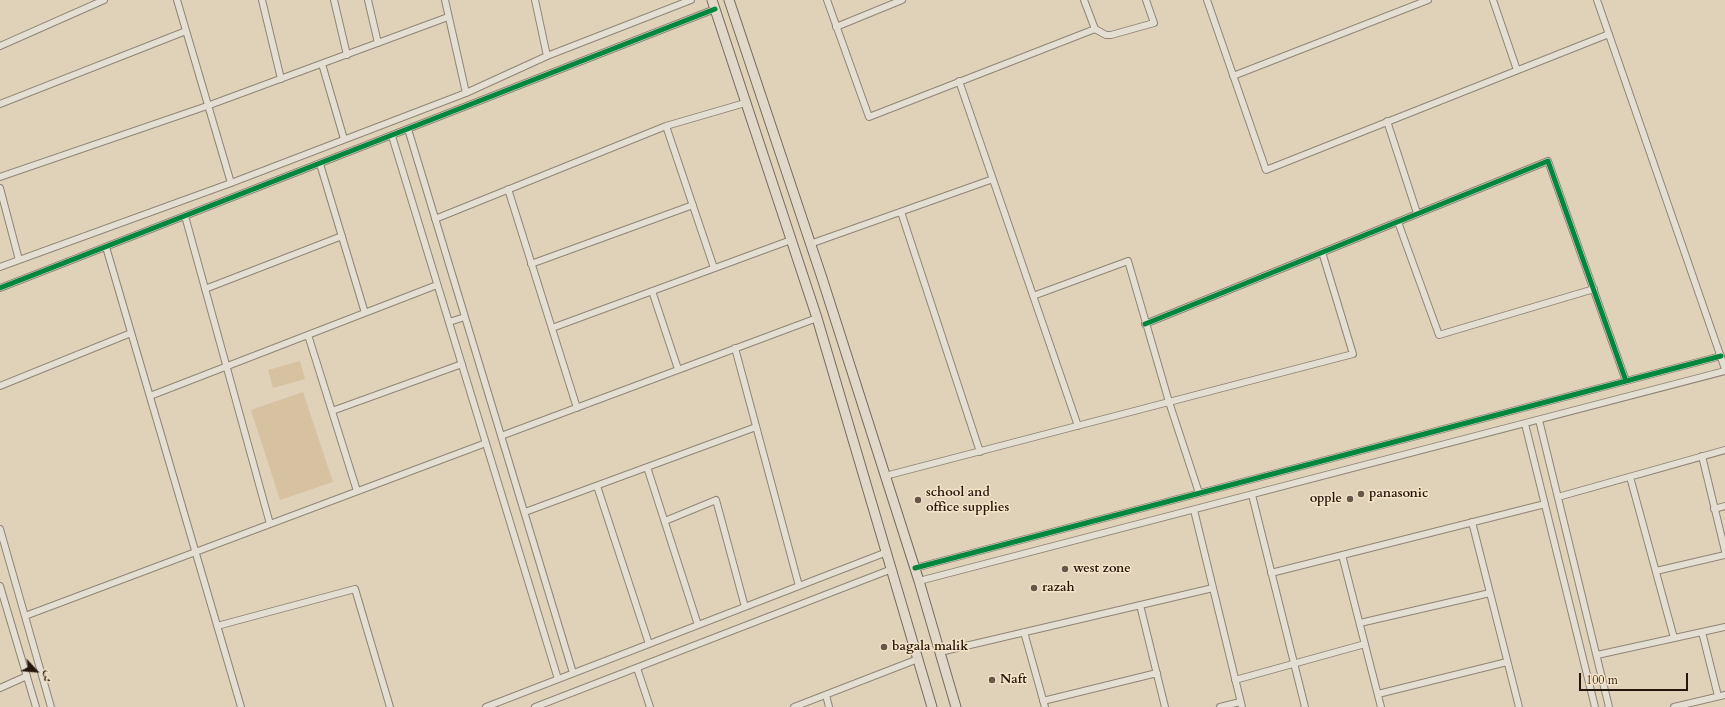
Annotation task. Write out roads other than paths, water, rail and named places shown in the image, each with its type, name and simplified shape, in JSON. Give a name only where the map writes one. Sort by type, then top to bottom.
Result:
[{"type":"main road","points":[[712,0],[817,318],[932,707]]},
{"type":"main road","points":[[729,0],[915,568],[956,707]]},
{"type":"street","points":[[0,46],[104,0]]},
{"type":"street","points":[[177,0],[207,106],[231,183]]},
{"type":"street","points":[[262,0],[281,79]]},
{"type":"street","points":[[334,0],[347,55]]},
{"type":"street","points":[[368,0],[378,43]]},
{"type":"street","points":[[445,0],[466,93]]},
{"type":"street","points":[[535,0],[547,56]]},
{"type":"street","points":[[0,267],[231,183],[344,138],[466,93],[547,56],[691,0]]},
{"type":"street","points":[[827,0],[869,117],[1094,29]]},
{"type":"street","points":[[836,26],[902,0]]},
{"type":"street","points":[[1084,0],[1094,29],[1106,35],[1111,35],[1154,22],[1146,0]]},
{"type":"street","points":[[1207,0],[1266,170],[1609,34]]},
{"type":"street","points":[[1234,76],[1428,0]]},
{"type":"street","points":[[1493,0],[1517,70]]},
{"type":"street","points":[[919,581],[1525,424],[1725,370],[1597,0]]},
{"type":"street","points":[[0,288],[715,10]]},
{"type":"street","points":[[0,177],[207,106],[448,18]]},
{"type":"street","points":[[0,104],[186,31]]},
{"type":"street","points":[[322,64],[344,138]]},
{"type":"street","points":[[959,81],[1078,426]]},
{"type":"street","points":[[435,218],[666,126],[745,103]]},
{"type":"street","points":[[1387,121],[1417,213]]},
{"type":"street","points":[[666,126],[714,268]]},
{"type":"street","points":[[408,129],[574,673]]},
{"type":"street","points":[[392,136],[558,679]]},
{"type":"street","points":[[1145,324],[1548,161],[1626,381]]},
{"type":"street","points":[[320,164],[365,313]]},
{"type":"street","points":[[810,244],[993,180]]},
{"type":"street","points":[[0,188],[19,260]]},
{"type":"street","points":[[508,189],[577,408]]},
{"type":"street","points":[[532,264],[693,205]]},
{"type":"street","points":[[900,212],[980,452]]},
{"type":"street","points":[[185,216],[270,524]]},
{"type":"street","points":[[1398,222],[1439,335],[1594,289]]},
{"type":"street","points":[[205,289],[342,236]]},
{"type":"street","points":[[552,328],[791,240]]},
{"type":"street","points":[[106,247],[241,707]]},
{"type":"street","points":[[884,476],[1354,354],[1322,252]]},
{"type":"street","points":[[1033,296],[1128,261],[1145,324],[1199,493]]},
{"type":"street","points":[[150,396],[438,285]]},
{"type":"street","points":[[652,291],[678,370]]},
{"type":"street","points":[[449,322],[465,317]]},
{"type":"street","points":[[501,436],[817,318]]},
{"type":"street","points":[[0,386],[131,333]]},
{"type":"street","points":[[308,335],[357,491]]},
{"type":"street","points":[[735,348],[799,586]]},
{"type":"street","points":[[915,568],[1721,356]]},
{"type":"street","points":[[332,411],[462,364]]},
{"type":"street","points":[[1539,420],[1610,707]]},
{"type":"street","points":[[1525,424],[1595,707]]},
{"type":"street","points":[[524,512],[756,427]]},
{"type":"street","points":[[25,616],[486,443]]},
{"type":"street","points":[[1558,497],[1725,450]]},
{"type":"street","points":[[1702,456],[1725,551]]},
{"type":"street","points":[[647,467],[698,625]]},
{"type":"street","points":[[1630,476],[1674,638]]},
{"type":"street","points":[[597,486],[649,644]]},
{"type":"street","points":[[1252,495],[1305,707]]},
{"type":"street","points":[[665,520],[716,500],[745,607]]},
{"type":"street","points":[[1271,573],[1545,504]]},
{"type":"street","points":[[1714,509],[1725,506]]},
{"type":"street","points":[[1194,510],[1241,704],[1220,707]]},
{"type":"street","points":[[1472,522],[1519,707]]},
{"type":"street","points":[[0,530],[51,707]]},
{"type":"street","points":[[486,707],[887,552]]},
{"type":"street","points":[[1342,555],[1382,707]]},
{"type":"street","points":[[1656,572],[1725,555]]},
{"type":"street","points":[[534,707],[892,569]]},
{"type":"street","points":[[0,586],[36,707]]},
{"type":"street","points":[[940,652],[1213,588]]},
{"type":"street","points":[[217,626],[355,589],[390,707]]},
{"type":"street","points":[[1360,623],[1490,593]]},
{"type":"street","points":[[1140,605],[1165,707]]},
{"type":"street","points":[[1597,655],[1725,626]]},
{"type":"street","points":[[1024,632],[1044,704],[1157,673]]},
{"type":"street","points":[[1674,707],[1687,705],[1722,695],[1702,632]]},
{"type":"street","points":[[1235,680],[1365,644]]},
{"type":"street","points":[[794,707],[918,659]]},
{"type":"street","points":[[1378,694],[1507,662]]},
{"type":"street","points":[[637,668],[650,707]]},
{"type":"street","points":[[0,688],[27,676]]},
{"type":"street","points":[[826,695],[829,707]]},
{"type":"place","name":"panasonic","points":[[1361,494]]},
{"type":"place","name":"opple","points":[[1350,499]]},
{"type":"place","name":"school and office supplies","points":[[918,500]]},
{"type":"place","name":"west zone","points":[[1065,569]]},
{"type":"place","name":"razah","points":[[1034,588]]},
{"type":"place","name":"bagala malik","points":[[884,647]]},
{"type":"place","name":"Naft","points":[[992,680]]}]
